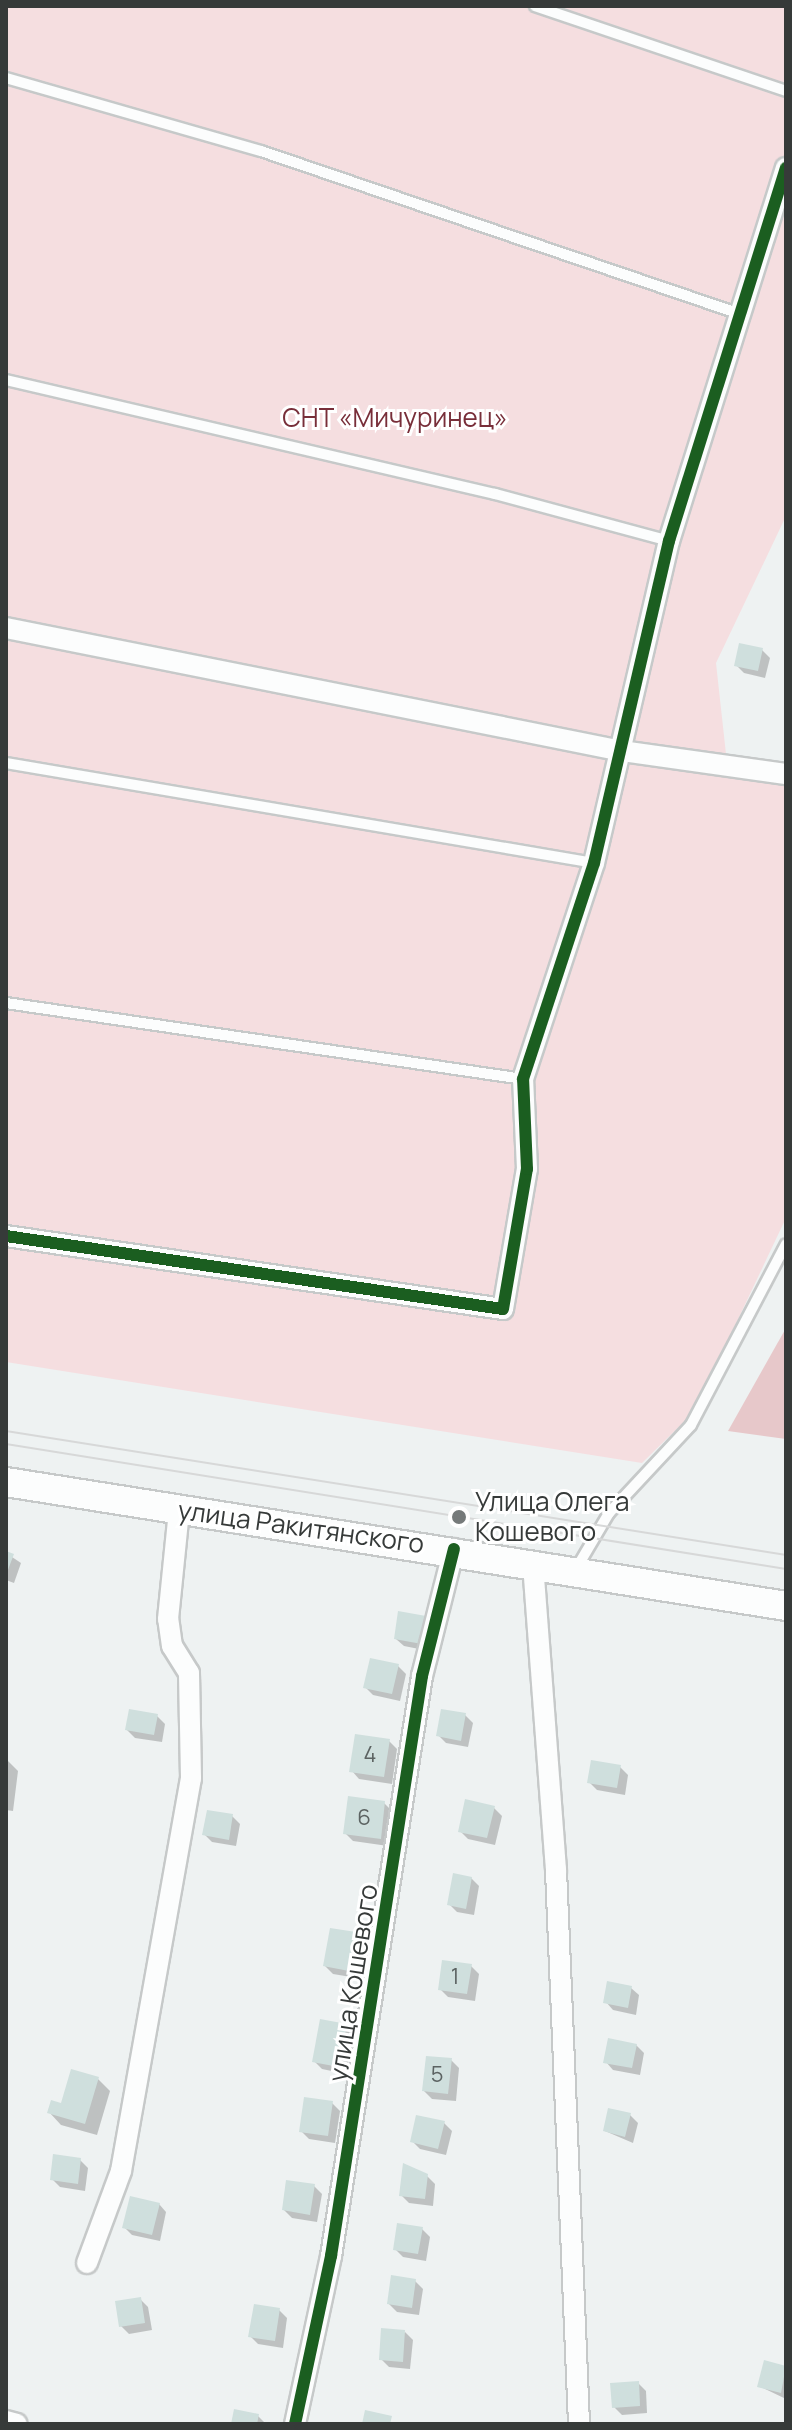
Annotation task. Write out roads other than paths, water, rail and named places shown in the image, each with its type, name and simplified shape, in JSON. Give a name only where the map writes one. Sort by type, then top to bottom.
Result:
[{"type":"main road","name":"улица Ракитянского","points":[[6,1482],[454,1549],[786,1606]]},
{"type":"street","points":[[6,1236],[503,1309],[527,1169],[523,1079],[594,863],[669,541],[786,168]]},
{"type":"street","points":[[6,628],[622,751],[786,774]]},
{"type":"street","points":[[87,2263],[121,2171],[191,1778],[189,1673],[172,1646],[168,1619],[179,1510]]},
{"type":"street","name":"улица Кошевого","points":[[295,2424],[331,2256],[422,1676],[454,1549]]},
{"type":"street","points":[[533,1564],[556,1870],[579,2424]]},
{"type":"street","points":[[6,2421],[17,2424]]},
{"type":"lane","points":[[535,6],[786,91]]},
{"type":"lane","points":[[6,78],[261,151],[740,314]]},
{"type":"lane","points":[[6,380],[495,494],[669,541]]},
{"type":"lane","points":[[6,763],[594,863]]},
{"type":"lane","points":[[6,1003],[523,1079]]},
{"type":"lane","points":[[576,1569],[609,1513],[691,1425],[786,1244]]},
{"type":"tram line","points":[[6,1431],[786,1555]]},
{"type":"tram line","points":[[6,1444],[786,1569]]},
{"type":"place","name":"Улица Олега Кошевого","points":[[459,1517]]},
{"type":"park label","name":"СНТ «Мичуринец»","points":[[395,418]]}]
